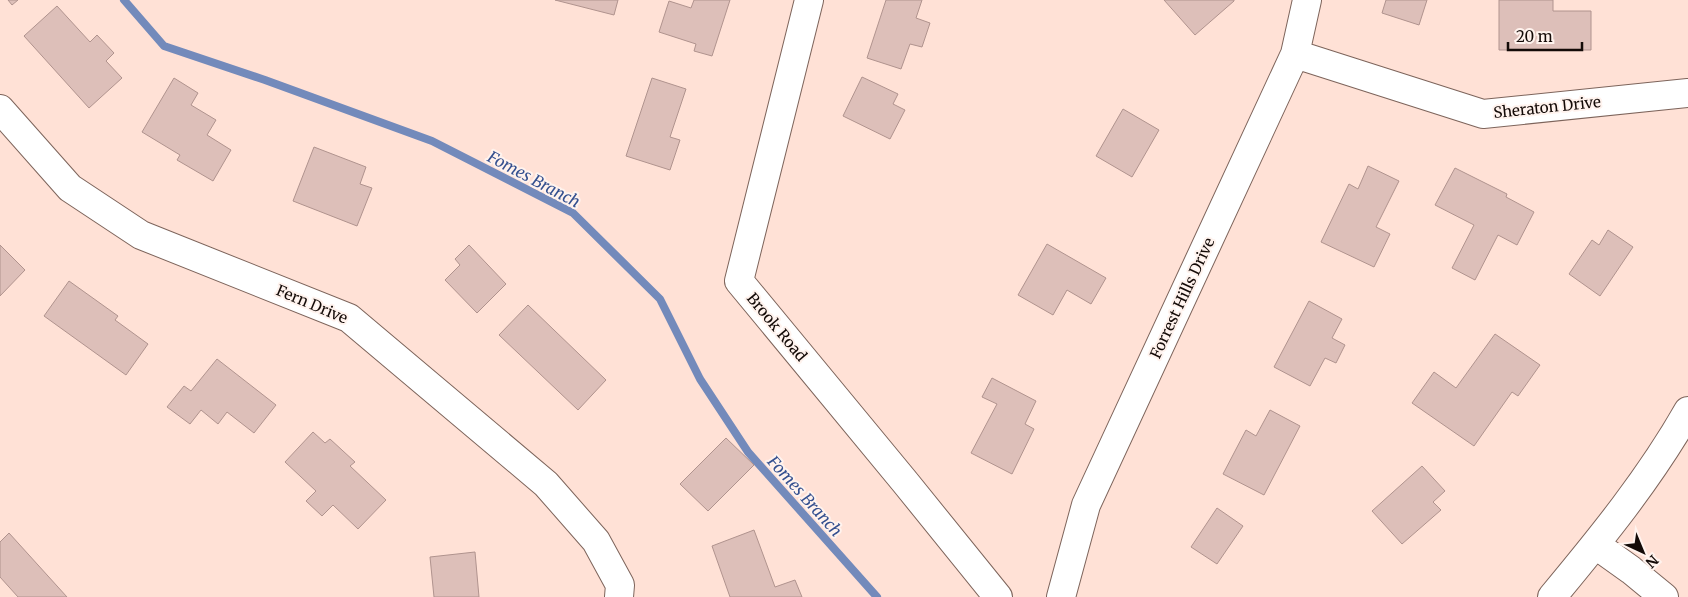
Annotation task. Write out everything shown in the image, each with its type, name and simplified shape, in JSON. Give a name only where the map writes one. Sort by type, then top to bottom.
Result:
[{"type":"main road","name":"Brook Road","points":[[808,0],[739,281],[998,597]]},
{"type":"main road","name":"Forrest Hills Drive","points":[[1061,597],[1086,505],[1295,54],[1308,0]]},
{"type":"main road","name":"Sheraton Drive","points":[[1295,54],[1483,114],[1688,93]]},
{"type":"main road","name":"Fern Drive","points":[[0,109],[70,188],[141,235],[349,318],[546,484],[596,541],[620,585],[619,597]]},
{"type":"main road","points":[[1552,597],[1630,500],[1688,411]]},
{"type":"main road","points":[[1596,544],[1664,597]]},
{"type":"building","points":[[8,0],[18,0],[12,5]]},
{"type":"building","points":[[555,0],[618,0],[614,15]]},
{"type":"building","points":[[694,0],[730,0],[712,56],[694,51],[696,44],[659,32],[669,1],[691,8]]},
{"type":"building","points":[[886,0],[922,0],[916,18],[930,23],[922,47],[910,44],[901,69],[867,58]]},
{"type":"building","points":[[1164,0],[1234,0],[1234,1],[1195,35]]},
{"type":"building","points":[[1386,0],[1427,0],[1419,25],[1382,13]]},
{"type":"building","points":[[1499,0],[1553,0],[1553,11],[1591,11],[1591,50],[1499,50]]},
{"type":"building","points":[[57,6],[90,42],[97,35],[114,53],[106,61],[122,78],[89,108],[24,36]]},
{"type":"building","points":[[862,77],[898,94],[893,104],[905,110],[890,139],[843,116]]},
{"type":"building","points":[[174,78],[198,93],[191,105],[216,120],[207,135],[231,150],[213,181],[177,160],[180,155],[142,132]]},
{"type":"building","points":[[652,78],[686,89],[670,137],[680,140],[670,170],[626,156]]},
{"type":"building","points":[[1123,109],[1159,130],[1132,177],[1096,156]]},
{"type":"building","points":[[314,147],[366,167],[360,184],[372,188],[357,226],[293,201]]},
{"type":"building","points":[[1368,166],[1399,181],[1376,227],[1390,234],[1374,267],[1321,242],[1349,184],[1358,189]]},
{"type":"building","points":[[1455,168],[1507,194],[1506,197],[1534,212],[1517,245],[1498,235],[1475,280],[1452,268],[1474,225],[1435,205]]},
{"type":"building","points":[[1608,230],[1633,247],[1600,296],[1569,274],[1592,240],[1599,245]]},
{"type":"building","points":[[1047,244],[1106,278],[1091,304],[1067,290],[1053,315],[1018,295]]},
{"type":"building","points":[[0,245],[25,270],[0,296]]},
{"type":"building","points":[[469,245],[506,284],[477,313],[445,280],[460,265],[455,259]]},
{"type":"building","points":[[69,281],[118,316],[115,320],[148,344],[126,375],[44,316]]},
{"type":"building","points":[[1309,301],[1342,319],[1332,338],[1345,345],[1336,363],[1325,358],[1310,386],[1274,367]]},
{"type":"building","points":[[528,305],[606,380],[578,410],[499,335]]},
{"type":"building","points":[[1495,334],[1540,365],[1518,396],[1512,392],[1474,446],[1412,403],[1434,372],[1456,388]]},
{"type":"building","points":[[217,359],[276,405],[254,433],[227,412],[218,424],[201,410],[190,424],[167,407],[184,386],[191,391]]},
{"type":"building","points":[[992,378],[1036,401],[1025,424],[1034,429],[1012,474],[971,453],[997,404],[982,397]]},
{"type":"building","points":[[1270,410],[1300,426],[1264,495],[1223,474],[1246,430],[1256,436]]},
{"type":"building","points":[[313,432],[325,443],[330,439],[355,462],[350,466],[386,500],[358,529],[333,505],[322,516],[306,501],[316,491],[285,462]]},
{"type":"building","points":[[726,438],[754,465],[708,511],[680,484]]},
{"type":"building","points":[[1422,466],[1445,491],[1433,502],[1441,510],[1402,544],[1372,511]]},
{"type":"building","points":[[1217,508],[1243,526],[1217,564],[1191,547]]},
{"type":"building","points":[[754,530],[775,587],[795,580],[802,597],[730,597],[712,546]]},
{"type":"building","points":[[9,533],[67,597],[18,597],[0,577],[0,542]]},
{"type":"building","points":[[475,552],[479,597],[434,597],[430,557]]},
{"type":"waterway","name":"Fomes Branch","points":[[124,0],[164,46],[265,80],[432,141],[573,213],[660,299],[700,379],[748,452],[877,597]]}]
